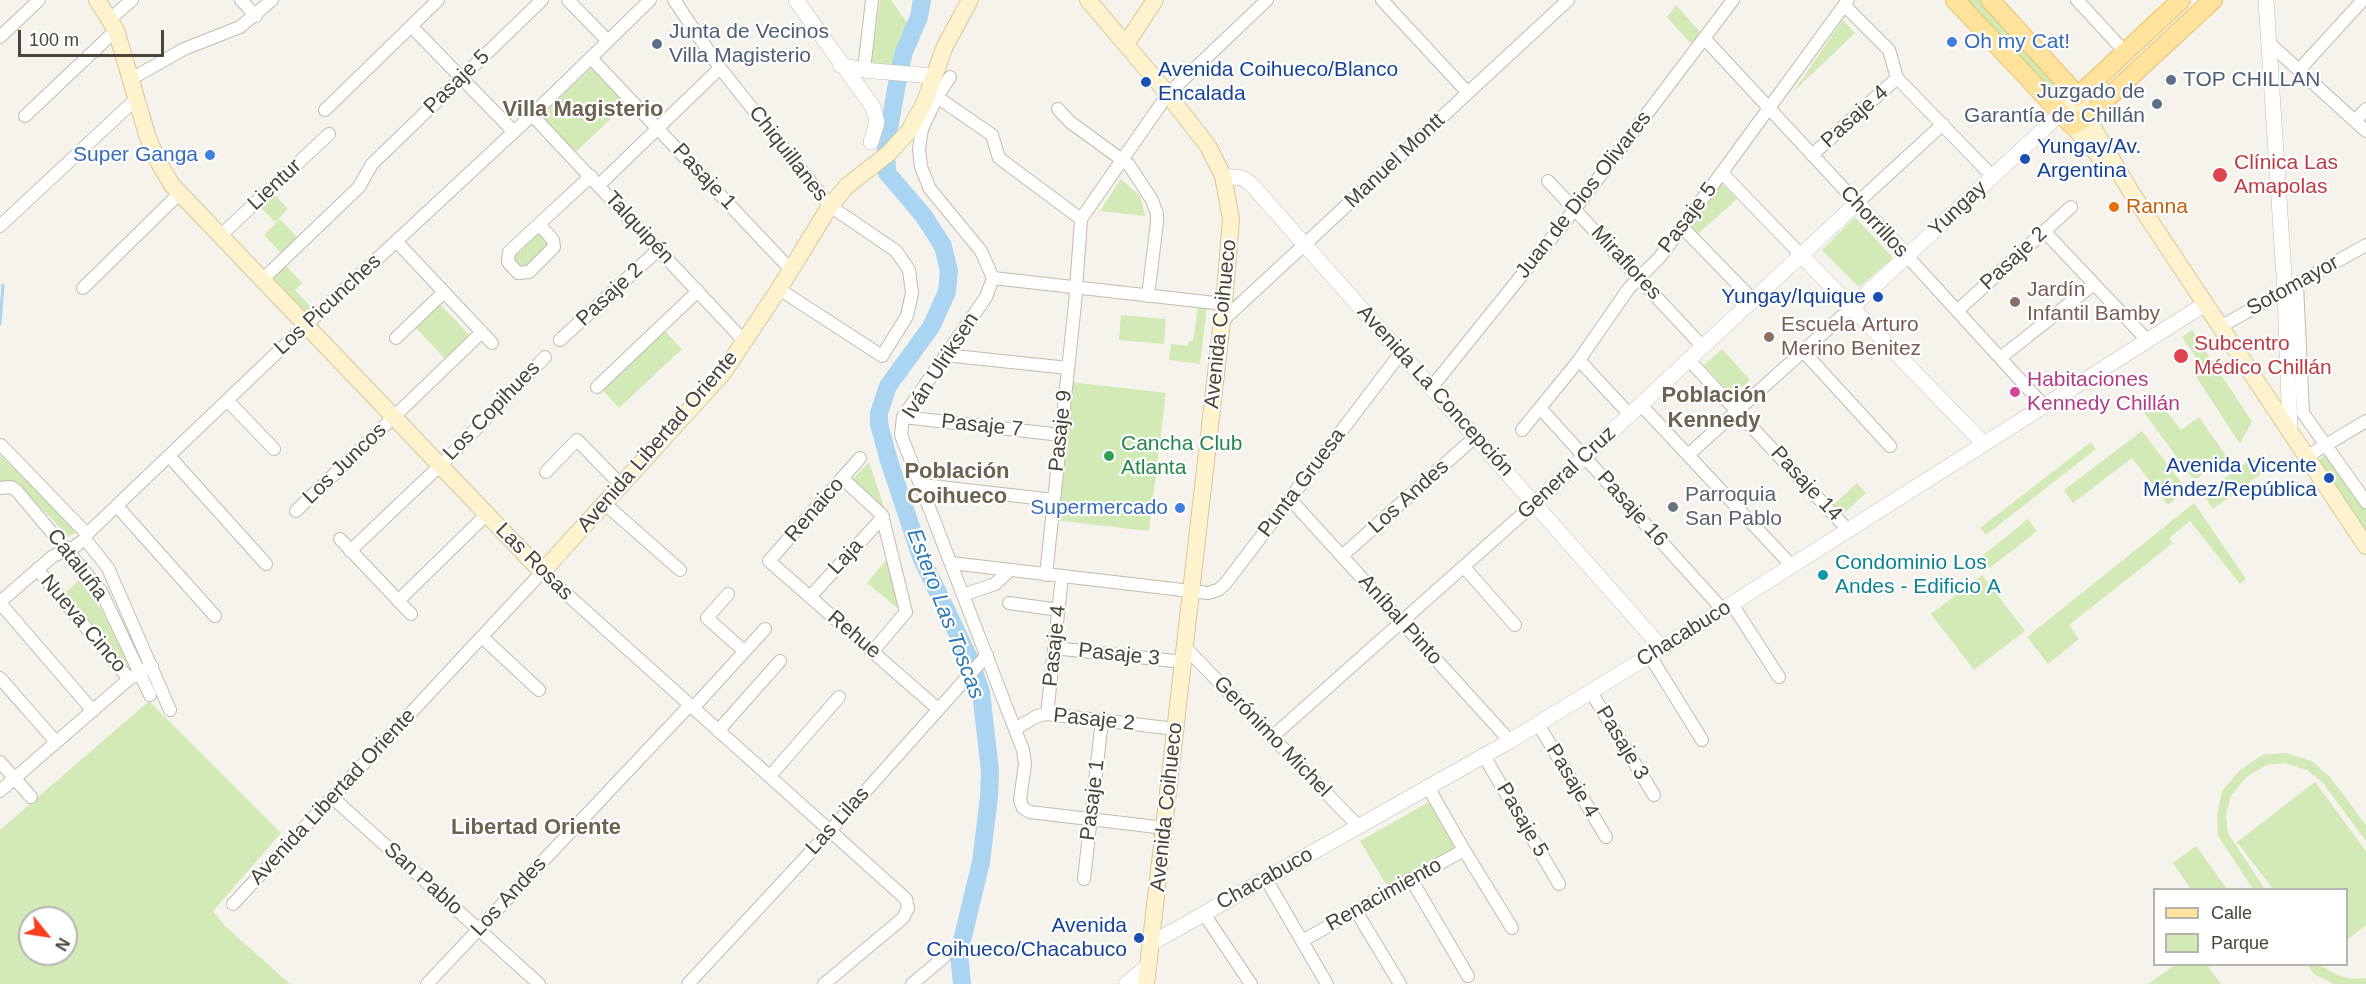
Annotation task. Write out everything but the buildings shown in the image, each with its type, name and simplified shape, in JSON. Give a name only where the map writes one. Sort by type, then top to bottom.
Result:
[{"type":"main road","name":"Las Rosas","points":[[97,0],[113,25],[153,151],[165,174],[180,194],[542,572]]},
{"type":"main road","name":"Avenida Libertad Oriente","points":[[542,572],[710,389],[745,342],[830,206],[848,186],[889,153],[909,131],[932,95],[925,75],[945,46],[970,0]]},
{"type":"main road","name":"Avenida Coihueco","points":[[1088,0],[1168,94],[1208,146],[1223,176],[1232,219],[1146,984]]},
{"type":"main road","points":[[1126,44],[1155,0]]},
{"type":"main road","points":[[1955,0],[2073,118],[2131,192],[2366,546]]},
{"type":"main road","points":[[1990,0],[2078,96]]},
{"type":"main road","points":[[2073,118],[2078,96],[2181,0]]},
{"type":"main road","points":[[2073,118],[2212,0]]},
{"type":"street","points":[[0,37],[39,0]]},
{"type":"street","points":[[25,116],[113,25],[132,0]]},
{"type":"street","points":[[241,0],[256,16]]},
{"type":"street","points":[[131,80],[184,49],[240,27],[256,16],[272,0]]},
{"type":"street","points":[[325,110],[438,0]]},
{"type":"street","name":"Pasaje 5","points":[[262,280],[359,188],[372,164],[542,0]]},
{"type":"street","points":[[568,0],[608,41]]},
{"type":"street","name":"Los Picunches","points":[[0,602],[53,556],[86,536],[306,325],[532,115],[650,0]]},
{"type":"street","name":"Chiquillanes","points":[[674,0],[720,68],[830,206],[896,251],[909,270],[912,293],[907,316],[882,356],[779,288]]},
{"type":"street","points":[[796,0],[875,112],[877,122],[871,142]]},
{"type":"street","points":[[864,70],[872,0]]},
{"type":"street","points":[[932,95],[993,135],[999,158],[1081,219],[1168,94],[1267,0]]},
{"type":"street","points":[[1382,0],[1468,93]]},
{"type":"street","name":"Manuel Montt","points":[[1222,321],[1568,0]]},
{"type":"street","name":"Juan de Dios Olivares","points":[[1431,388],[1575,209],[1733,0]]},
{"type":"street","points":[[2077,0],[2125,52]]},
{"type":"street","points":[[2266,0],[2303,413],[2366,502]]},
{"type":"street","points":[[2299,70],[2364,0]]},
{"type":"street","points":[[1846,2],[1889,50],[1897,78],[1993,177]]},
{"type":"street","name":"Pasaje 5","points":[[1522,430],[1579,360],[1640,276],[1660,257],[1683,227],[1846,2]]},
{"type":"street","points":[[411,26],[514,132]]},
{"type":"street","name":"Chorrillos","points":[[1704,38],[2044,406]]},
{"type":"street","points":[[2269,43],[2366,130]]},
{"type":"street","name":"Pasaje 1","points":[[591,58],[791,270]]},
{"type":"street","points":[[840,65],[864,70],[925,75]]},
{"type":"street","points":[[539,224],[658,128],[720,68]]},
{"type":"street","points":[[950,77],[932,95],[922,129],[920,159],[923,174],[930,189],[981,251],[993,279],[1224,304]]},
{"type":"street","name":"Pasaje 4","points":[[1812,155],[1897,78]]},
{"type":"street","points":[[0,226],[136,99]]},
{"type":"street","points":[[1058,109],[1076,126],[1123,159],[1133,169],[1146,189],[1157,214],[1148,296]]},
{"type":"street","points":[[2355,121],[2366,109]]},
{"type":"street","name":"Talquipén","points":[[532,115],[745,342]]},
{"type":"street","name":"Yungay","points":[[1851,308],[2038,136],[2073,118]]},
{"type":"street","points":[[1857,203],[1943,124]]},
{"type":"street","name":"Lientur","points":[[220,236],[329,134]]},
{"type":"street","points":[[1722,173],[1984,444]]},
{"type":"street","name":"Avenida La Concepción","points":[[1223,176],[1242,178],[1251,184],[1535,503],[1656,652]]},
{"type":"street","name":"Miraflores","points":[[1548,181],[1640,276],[1703,347]]},
{"type":"street","points":[[83,288],[180,194]]},
{"type":"street","name":"General Cruz","points":[[1272,737],[1535,503],[1857,203]]},
{"type":"street","name":"Pasaje 2","points":[[1957,311],[2071,207]]},
{"type":"street","name":"Pasaje 9","points":[[1046,575],[1075,304],[1081,219]]},
{"type":"street","points":[[1683,227],[1753,300]]},
{"type":"street","points":[[2044,231],[2147,340]]},
{"type":"street","points":[[396,241],[492,343]]},
{"type":"street","name":"Sotomayor","points":[[2220,327],[2366,245]]},
{"type":"street","name":"Pasaje 2","points":[[561,340],[659,249]]},
{"type":"street","name":"Iván Ulriksen","points":[[993,279],[986,297],[903,417],[901,435],[963,595],[982,660],[1015,729],[1025,758],[1020,800],[1023,808],[1030,812],[1091,819]]},
{"type":"street","points":[[2000,358],[2094,284]]},
{"type":"street","points":[[2290,432],[2291,287]]},
{"type":"street","points":[[597,387],[698,291]]},
{"type":"street","points":[[396,338],[444,292]]},
{"type":"street","name":"Chacabuco","points":[[1152,944],[1484,756],[1591,692],[2205,304]]},
{"type":"street","points":[[1688,455],[1851,308]]},
{"type":"street","name":"Los Juncos","points":[[296,511],[482,332]]},
{"type":"street","points":[[1803,351],[1890,446]]},
{"type":"street","name":"Punta Gruesa","points":[[951,563],[1208,593],[1222,587],[1400,354]]},
{"type":"street","points":[[945,355],[1068,368]]},
{"type":"street","name":"Los Copihues","points":[[350,550],[440,465],[545,357]]},
{"type":"street","points":[[1579,360],[1688,455],[1792,566]]},
{"type":"street","name":"Pasaje 14","points":[[1689,360],[1848,530]]},
{"type":"street","points":[[227,400],[274,449]]},
{"type":"street","name":"Pasaje 16","points":[[1540,409],[1728,607]]},
{"type":"street","name":"Pasaje 7","points":[[903,417],[1061,435]]},
{"type":"street","points":[[2306,457],[2366,422]]},
{"type":"street","name":"Los Andes","points":[[1342,556],[1475,437]]},
{"type":"street","points":[[546,472],[577,440],[622,486]]},
{"type":"street","name":"Cataluña","points":[[1,445],[86,536],[108,568],[170,710]]},
{"type":"street","points":[[169,456],[266,564]]},
{"type":"street","name":"Renaico","points":[[769,561],[860,458]]},
{"type":"street","points":[[843,478],[883,517],[906,612],[873,651]]},
{"type":"street","points":[[922,485],[1054,500]]},
{"type":"street","name":"Cataluña","points":[[0,488],[10,487],[17,491],[101,591],[150,695]]},
{"type":"street","name":"Aníbal Pinto","points":[[1290,499],[1510,741]]},
{"type":"street","points":[[605,504],[680,570]]},
{"type":"street","points":[[117,506],[215,616]]},
{"type":"street","points":[[398,601],[487,514]]},
{"type":"street","name":"Laja","points":[[810,597],[883,517]]},
{"type":"street","points":[[339,539],[411,614]]},
{"type":"street","name":"Rehue","points":[[769,561],[938,709]]},
{"type":"street","points":[[1464,567],[1515,625]]},
{"type":"street","name":"Nueva Cinco","points":[[38,569],[129,679]]},
{"type":"street","points":[[963,595],[995,585],[1009,571]]},
{"type":"street","name":"Avenida Libertad Oriente","points":[[233,904],[542,572]]},
{"type":"street","name":"Las Rosas","points":[[542,572],[904,896],[908,908],[903,918],[826,983]]},
{"type":"street","name":"Pasaje 4","points":[[1047,714],[1062,577]]},
{"type":"street","points":[[728,594],[707,618],[744,651]]},
{"type":"street","points":[[0,602],[93,711]]},
{"type":"street","points":[[1009,603],[1059,610]]},
{"type":"street","points":[[1728,607],[1779,677]]},
{"type":"street","name":"Los Andes","points":[[427,984],[765,629]]},
{"type":"street","points":[[482,637],[539,690]]},
{"type":"street","name":"Pasaje 3","points":[[1054,648],[1184,655]]},
{"type":"street","points":[[1656,652],[1702,741]]},
{"type":"street","name":"Gerónimo Michel","points":[[1184,655],[1272,737],[1359,827]]},
{"type":"street","name":"Las Lilas","points":[[688,984],[830,831],[982,660]]},
{"type":"street","points":[[718,731],[780,662]]},
{"type":"street","points":[[0,791],[129,679],[152,666]]},
{"type":"street","points":[[0,678],[56,742]]},
{"type":"street","name":"Pasaje 3","points":[[1591,692],[1654,795]]},
{"type":"street","points":[[770,776],[839,697]]},
{"type":"street","name":"Pasaje 2","points":[[1015,729],[1037,716],[1047,714],[1176,729]]},
{"type":"street","name":"Pasaje 1","points":[[1084,879],[1102,720]]},
{"type":"street","name":"Pasaje 4","points":[[1538,724],[1606,837]]},
{"type":"street","name":"Pasaje 5","points":[[1484,756],[1559,885]]},
{"type":"street","points":[[0,762],[31,797]]},
{"type":"street","name":"Renacimiento","points":[[1266,879],[1302,941],[1356,911],[1464,850],[1428,788]]},
{"type":"street","name":"San Pablo","points":[[333,798],[539,984]]},
{"type":"street","points":[[1091,819],[1165,828]]},
{"type":"street","points":[[1464,850],[1512,928]]},
{"type":"street","points":[[1411,879],[1468,975]]},
{"type":"street","points":[[1356,911],[1400,984]]},
{"type":"street","points":[[1204,914],[1251,984]]},
{"type":"street","points":[[1302,941],[1327,984]]},
{"type":"street","points":[[912,984],[944,957]]},
{"type":"street","points":[[1126,984],[1149,965]]},
{"type":"green space","points":[[880,0],[891,0],[908,24],[891,68],[871,65]]},
{"type":"green space","points":[[1961,0],[1981,0],[2070,97],[2060,106]]},
{"type":"green space","points":[[1676,5],[1700,32],[1691,44],[1667,17]]},
{"type":"green space","points":[[1843,20],[1855,33],[1793,92]]},
{"type":"green space","points":[[591,68],[626,104],[576,152],[541,116]]},
{"type":"green space","points":[[1121,179],[1140,196],[1145,216],[1100,211]]},
{"type":"green space","points":[[1720,182],[1737,199],[1698,234],[1688,226]]},
{"type":"green space","points":[[272,192],[288,209],[275,222],[258,204]]},
{"type":"green space","points":[[1855,217],[1893,258],[1859,287],[1822,250]]},
{"type":"green space","points":[[280,219],[299,239],[282,254],[264,235]]},
{"type":"green space","points":[[540,233],[550,244],[526,270],[520,270],[513,262],[513,256],[535,234]]},
{"type":"green space","points":[[285,265],[302,283],[295,290],[313,309],[302,319],[267,283]]},
{"type":"green space","points":[[439,303],[472,338],[447,361],[415,327]]},
{"type":"green space","points":[[1198,306],[1207,307],[1200,364],[1169,360],[1171,344],[1188,346],[1189,341],[1193,341]]},
{"type":"green space","points":[[1121,315],[1166,319],[1164,344],[1119,340]]},
{"type":"green space","points":[[663,329],[682,349],[619,408],[601,388]]},
{"type":"green space","points":[[2192,330],[2252,422],[2240,444],[2195,375],[2204,369],[2182,337]]},
{"type":"green space","points":[[1722,349],[1750,380],[1733,396],[1704,365]]},
{"type":"green space","name":"Cancha Club Atlanta","points":[[1070,382],[1166,393],[1149,531],[1053,520]]},
{"type":"green space","points":[[2158,400],[2181,430],[2199,417],[2227,457],[2198,478],[2192,478],[2143,411]]},
{"type":"green space","points":[[2142,431],[2187,490],[2168,505],[2132,458],[2073,503],[2064,490]]},
{"type":"green space","points":[[2091,442],[2096,449],[1986,535],[1980,528]]},
{"type":"green space","points":[[2329,453],[2366,509],[2366,533],[2317,461]]},
{"type":"green space","points":[[0,455],[79,532],[68,536],[20,486],[0,481]]},
{"type":"green space","points":[[2250,460],[2274,460],[2276,463],[2213,509],[2203,494]]},
{"type":"green space","points":[[869,462],[887,516],[851,481]]},
{"type":"green space","points":[[1857,483],[1866,493],[1840,517],[1831,507]]},
{"type":"green space","points":[[2194,503],[2246,579],[2240,584],[2190,521],[2169,538],[2173,543],[2069,625],[2079,639],[2048,664],[2027,637]]},
{"type":"green space","points":[[2028,519],[2037,531],[1990,568],[1981,557]]},
{"type":"green space","points":[[887,559],[901,611],[867,583]]},
{"type":"green space","points":[[1982,575],[2025,631],[1974,670],[1931,614]]},
{"type":"green space","points":[[79,580],[102,611],[130,668],[66,592]]},
{"type":"green space","points":[[149,701],[281,833],[213,911],[225,926],[290,984],[0,984],[0,830]]},
{"type":"green space","points":[[2286,753],[2312,761],[2330,777],[2366,825],[2366,841],[2323,783],[2307,770],[2285,763],[2266,765],[2245,778],[2231,796],[2226,815],[2228,833],[2264,888],[2252,888],[2218,836],[2217,815],[2222,791],[2239,771],[2262,755]]},
{"type":"green space","points":[[2315,782],[2366,851],[2366,925],[2348,939],[2348,888],[2272,888],[2237,842]]},
{"type":"green space","points":[[1429,802],[1457,851],[1389,889],[1360,841]]},
{"type":"green space","points":[[2196,846],[2226,888],[2190,888],[2173,863]]},
{"type":"green space","points":[[2173,966],[2208,966],[2221,984],[2148,984]]},
{"type":"green space","points":[[2308,966],[2321,966],[2340,976],[2354,979],[2366,978],[2366,984],[2334,984],[2314,974]]},
{"type":"waterway","name":"Estero Las Toscas","points":[[922,0],[919,17],[904,52],[899,72],[886,146],[887,173],[923,215],[943,246],[949,271],[947,292],[931,327],[888,386],[879,413],[879,424],[921,557],[969,658],[981,692],[990,771],[989,797],[981,862],[959,953],[962,984]]},
{"type":"waterway","points":[[0,324],[3,285]]},
{"type":"place","name":"Oh my Cat!","points":[[1952,42]]},
{"type":"place","name":"Junta de Vecinos Villa Magisterio","points":[[657,44]]},
{"type":"place","name":"TOP CHILLAN","points":[[2171,80]]},
{"type":"place","name":"Avenida Coihueco/Blanco Encalada","points":[[1146,82]]},
{"type":"place","name":"Juzgado de Garantía de Chillán","points":[[2157,104]]},
{"type":"place","name":"Super Ganga","points":[[210,155]]},
{"type":"place","name":"Yungay/Av. Argentina","points":[[2025,159]]},
{"type":"place","name":"Clínica Las Amapolas","points":[[2220,175]]},
{"type":"place","name":"Ranna","points":[[2114,207]]},
{"type":"place","name":"Yungay/Iquique","points":[[1878,297]]},
{"type":"place","name":"Jardín Infantil Bamby","points":[[2015,302]]},
{"type":"place","name":"Escuela Arturo Merino Benitez","points":[[1769,337]]},
{"type":"place","name":"Subcentro Médico Chillán","points":[[2181,356]]},
{"type":"place","name":"Habitaciones Kennedy Chillán","points":[[2015,392]]},
{"type":"place","name":"Cancha Club Atlanta","points":[[1109,456]]},
{"type":"place","name":"Avenida Vicente Méndez/República","points":[[2329,478]]},
{"type":"place","name":"Parroquia San Pablo","points":[[1673,507]]},
{"type":"place","name":"Supermercado","points":[[1180,508]]},
{"type":"place","name":"Condominio Los Andes - Edificio A","points":[[1823,575]]},
{"type":"place","name":"Avenida Coihueco/Chacabuco","points":[[1139,938]]},
{"type":"district","name":"Villa Magisterio","points":[[583,110]]},
{"type":"district","name":"Población Kennedy","points":[[1714,408]]},
{"type":"district","name":"Población Coihueco","points":[[957,485]]},
{"type":"district","name":"Libertad Oriente","points":[[536,828]]}]
